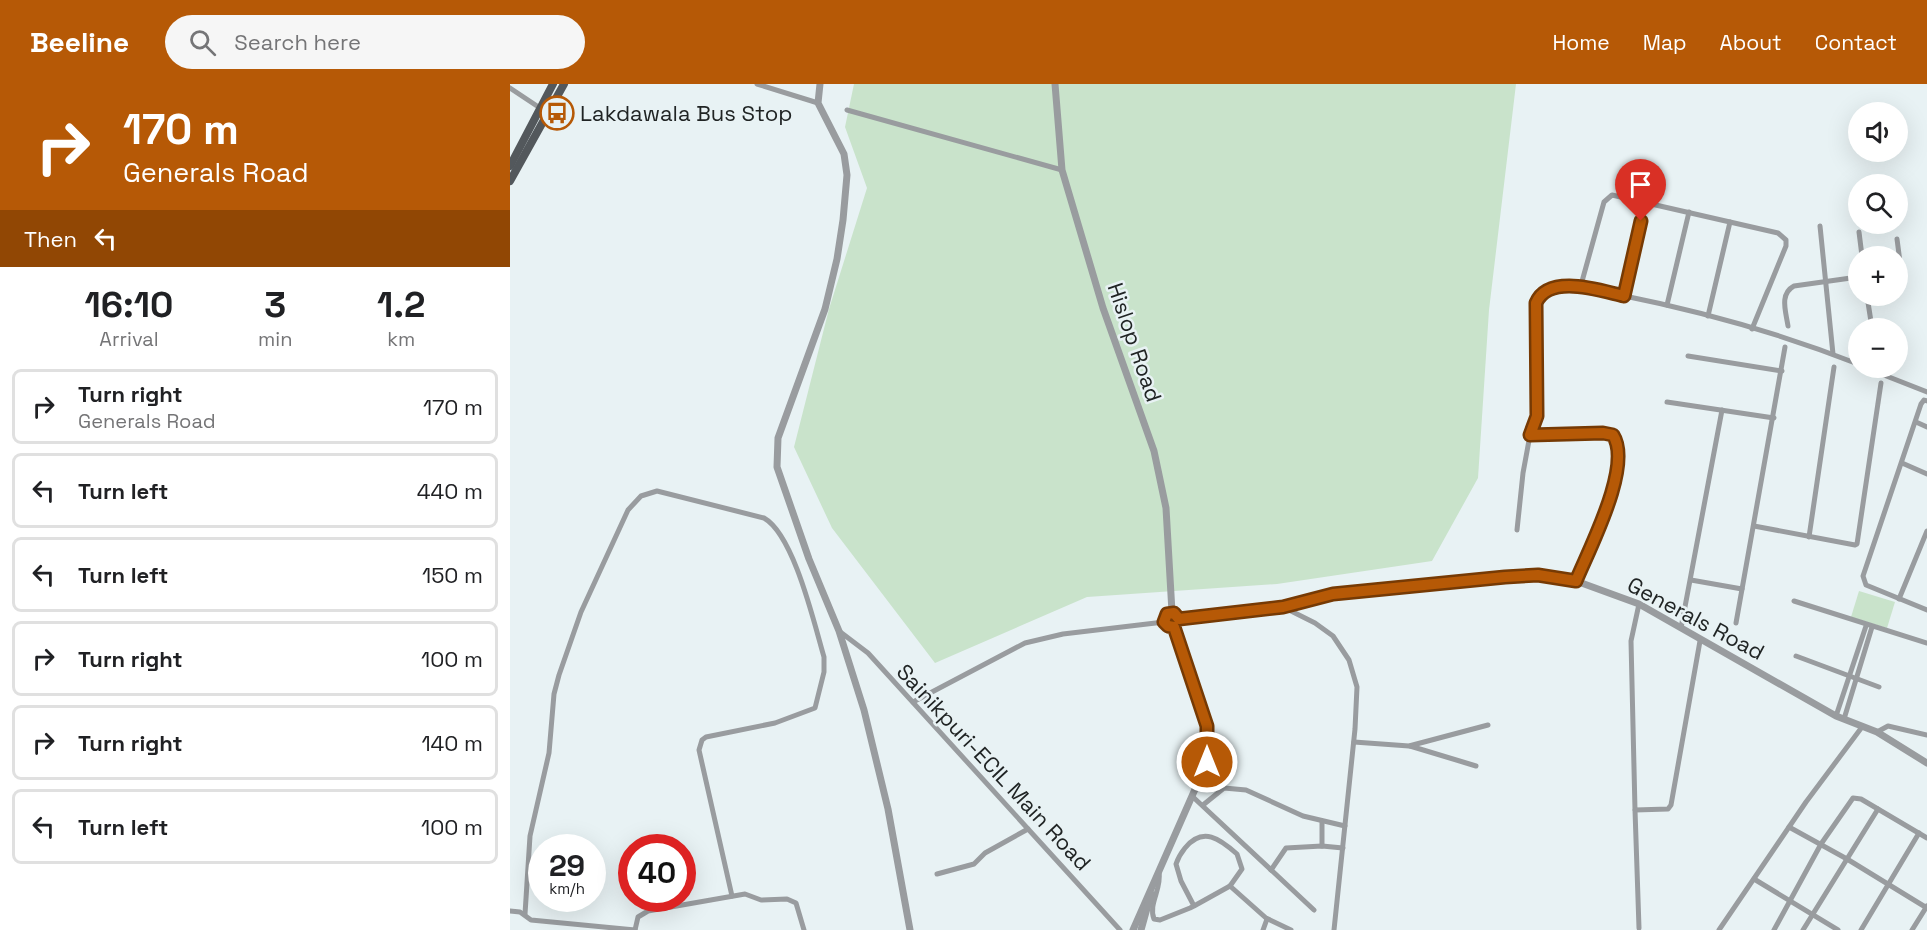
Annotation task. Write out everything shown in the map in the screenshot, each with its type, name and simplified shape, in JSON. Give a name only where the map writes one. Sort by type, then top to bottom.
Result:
[{"type":"main road","points":[[510,166],[553,84]]},
{"type":"main road","points":[[510,181],[564,84]]},
{"type":"street","points":[[757,84],[818,103]]},
{"type":"street","points":[[820,84],[818,103],[844,154],[847,175],[843,220],[837,260],[825,309],[778,438],[777,467],[809,559],[839,631],[875,755],[910,930]]},
{"type":"street","name":"Hislop Road","points":[[1055,84],[1062,170],[1103,308],[1154,451],[1166,508],[1172,612]]},
{"type":"street","points":[[510,88],[540,108]]},
{"type":"street","points":[[847,110],[1062,170]]},
{"type":"street","points":[[1581,285],[1607,197],[1612,195],[1778,232],[1786,240],[1786,246],[1752,329]]},
{"type":"street","points":[[1624,296],[1645,202]]},
{"type":"street","points":[[1667,304],[1689,213]]},
{"type":"street","points":[[1708,316],[1730,222]]},
{"type":"street","points":[[1820,226],[1833,354]]},
{"type":"street","points":[[1897,239],[1898,246]]},
{"type":"street","points":[[1788,326],[1784,298],[1788,290],[1794,286],[1848,279]]},
{"type":"street","points":[[1517,530],[1522,473],[1530,435],[1537,416],[1536,303],[1544,292],[1581,285],[1667,304],[1848,360]]},
{"type":"street","points":[[1736,623],[1785,347]]},
{"type":"street","points":[[1688,356],[1782,371]]},
{"type":"street","points":[[1809,537],[1834,367]]},
{"type":"street","points":[[1891,378],[1927,392]]},
{"type":"street","points":[[1754,526],[1855,546],[1859,540],[1881,383]]},
{"type":"street","points":[[1927,401],[1924,400],[1922,404],[1863,576],[1866,585],[1927,610]]},
{"type":"street","points":[[1667,402],[1774,418]]},
{"type":"street","points":[[1681,628],[1722,410]]},
{"type":"street","points":[[1916,422],[1927,427]]},
{"type":"street","points":[[1530,435],[1603,433],[1613,435],[1619,445],[1616,474],[1608,504],[1576,581]]},
{"type":"street","points":[[1902,464],[1927,474]]},
{"type":"street","points":[[525,914],[530,836],[549,753],[554,694],[559,675],[581,612],[628,510],[641,496],[657,491],[764,518],[774,524],[789,548],[824,657],[824,672],[815,708],[775,723],[706,737],[702,740],[699,750],[732,896]]},
{"type":"street","points":[[1899,599],[1927,531]]},
{"type":"street","name":"Generals Road","points":[[1179,619],[1283,607],[1333,594],[1505,577],[1538,575],[1576,581],[1639,604],[1700,641],[1840,717],[1877,732],[1927,763]]},
{"type":"street","points":[[1691,580],[1742,589]]},
{"type":"street","points":[[1794,601],[1927,643]]},
{"type":"street","points":[[1639,604],[1630,641],[1639,928]]},
{"type":"street","points":[[1283,607],[1325,629],[1333,636],[1349,660],[1357,687],[1354,742],[1334,930]]},
{"type":"street","points":[[1164,622],[1166,615],[1172,612],[1179,619],[1174,627]]},
{"type":"street","points":[[913,702],[1024,643],[1063,634],[1164,622],[1174,627]]},
{"type":"street","points":[[1840,717],[1849,676],[1869,626]]},
{"type":"street","points":[[1840,717],[1858,679],[1869,626]]},
{"type":"street","points":[[1133,930],[1207,762],[1207,726],[1174,627]]},
{"type":"street","name":"Sainikpuri-ECIL Main Road","points":[[839,631],[868,653],[1120,930]]},
{"type":"street","points":[[1635,810],[1668,809],[1671,805],[1700,641]]},
{"type":"street","points":[[1796,656],[1879,687]]},
{"type":"street","points":[[1409,746],[1488,725]]},
{"type":"street","points":[[1877,732],[1888,726],[1927,735]]},
{"type":"street","points":[[1719,930],[1789,827],[1862,727]]},
{"type":"street","points":[[1354,742],[1409,746],[1476,766]]},
{"type":"street","points":[[1203,806],[1224,788],[1240,788],[1284,809],[1322,822],[1345,826]]},
{"type":"street","points":[[1193,797],[1314,910]]},
{"type":"street","points":[[1774,930],[1821,844],[1853,798],[1861,799],[1927,838]]},
{"type":"street","points":[[1803,930],[1878,809]]},
{"type":"street","points":[[1322,822],[1322,846]]},
{"type":"street","points":[[1789,827],[1927,907],[1912,930]]},
{"type":"street","points":[[937,874],[974,864],[986,853],[1028,829]]},
{"type":"street","points":[[1861,930],[1890,885],[1919,832]]},
{"type":"street","points":[[1159,872],[1160,885],[1152,911],[1154,919],[1160,920],[1194,906],[1230,886],[1242,869],[1241,859],[1231,849],[1214,838],[1204,835],[1196,836],[1181,853],[1176,864],[1181,881],[1194,906]]},
{"type":"street","points":[[1271,870],[1286,848],[1322,846],[1343,848]]},
{"type":"street","points":[[1754,879],[1838,930]]},
{"type":"street","points":[[1230,886],[1268,919],[1291,930]]},
{"type":"street","points":[[1141,930],[1152,888]]},
{"type":"street","points":[[510,911],[525,914],[531,920],[635,930],[638,917],[648,911],[746,894],[761,900],[793,901],[799,907],[804,930]]},
{"type":"street","points":[[1263,930],[1268,919]]},
{"type":"green space","points":[[854,84],[1516,84],[1489,310],[1478,478],[1432,561],[1277,584],[1087,597],[935,663],[832,528],[794,447],[829,309],[867,188],[845,127]]},
{"type":"green space","points":[[1859,591],[1895,602],[1887,628],[1851,617]]},
{"type":"place","name":"Lakdawala Bus Stop","points":[[557,113]]},
{"type":"route","points":[[1207,762],[1207,726],[1174,627],[1164,622],[1167,614],[1172,612],[1179,619],[1283,607],[1333,594],[1505,577],[1538,575],[1576,581],[1608,504],[1616,474],[1619,445],[1613,435],[1603,433],[1530,435],[1537,416],[1538,371],[1535,308],[1539,296],[1544,292],[1579,284],[1624,296],[1641,221]]}]
